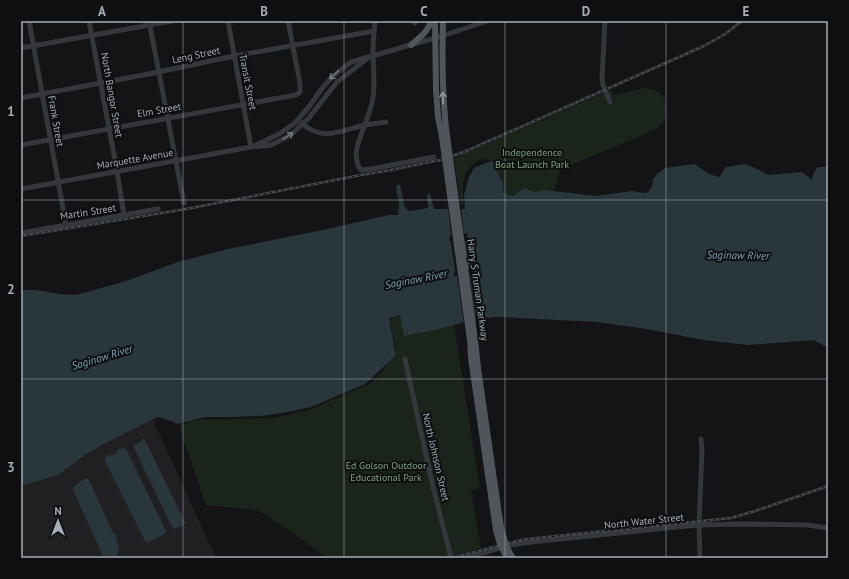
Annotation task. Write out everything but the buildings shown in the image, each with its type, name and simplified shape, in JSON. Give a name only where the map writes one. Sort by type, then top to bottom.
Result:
[{"type":"main road","points":[[412,45],[425,33],[431,21]]},
{"type":"main road","name":"Harry S Truman Parkway","points":[[435,21],[438,116],[444,137]]},
{"type":"main road","name":"Harry S Truman Parkway","points":[[443,21],[444,137],[472,340],[478,368],[500,544],[507,558]]},
{"type":"main road","name":"Harry S Truman Parkway","points":[[498,529],[513,558]]},
{"type":"street","name":"Frank Street","points":[[29,21],[66,225]]},
{"type":"street","name":"North Bangor Street","points":[[89,21],[124,215]]},
{"type":"street","points":[[21,48],[92,36],[150,23],[172,21]]},
{"type":"street","name":"Transit Street","points":[[228,21],[251,147]]},
{"type":"street","points":[[288,21],[293,46]]},
{"type":"street","points":[[375,21],[371,57],[374,85],[372,102],[365,125],[357,143],[356,158],[358,166],[361,170],[371,169],[434,158]]},
{"type":"street","name":"Marquette Avenue","points":[[251,147],[279,134],[289,127],[308,108],[323,87],[336,73],[351,62],[442,36],[487,21]]},
{"type":"street","points":[[605,21],[602,79],[610,102]]},
{"type":"street","points":[[150,23],[184,203]]},
{"type":"street","name":"Leng Street","points":[[21,98],[234,56],[374,31]]},
{"type":"street","name":"Elm Street","points":[[21,145],[292,96],[300,92],[300,83],[293,46]]},
{"type":"street","name":"Marquette Avenue","points":[[21,189],[251,147],[271,145],[287,137],[304,125],[337,82],[371,57]]},
{"type":"street","points":[[298,119],[312,131],[329,134],[346,131],[365,125],[386,122]]},
{"type":"street","name":"Martin Street","points":[[21,233],[158,209]]},
{"type":"street","name":"North Johnson Street","points":[[405,359],[433,487],[451,558]]},
{"type":"street","points":[[700,558],[699,525],[702,450],[701,438]]},
{"type":"street","name":"North Water Street","points":[[465,558],[511,545],[677,526],[739,524],[808,525],[828,528]]},
{"type":"shaded area","points":[[153,420],[216,558],[21,558],[21,486],[58,475],[85,455],[102,445]]},
{"type":"green space","name":"Independence Boat Launch Park","points":[[644,88],[659,92],[664,98],[666,115],[665,119],[657,129],[561,169],[554,191],[544,190],[535,192],[524,188],[513,196],[504,193],[502,189],[504,186],[492,161],[482,159],[472,166],[465,175],[463,181],[464,204],[461,205],[454,158],[611,90],[614,95]]},
{"type":"green space","name":"Ed Golson Outdoor Educational Park","points":[[400,316],[405,336],[454,325],[480,488],[471,490],[481,548],[445,558],[327,558],[295,534],[257,510],[206,505],[179,426],[195,420],[274,418],[309,410],[370,384],[383,371],[396,350],[389,318]]},
{"type":"water","name":"Saginaw River","points":[[492,161],[504,186],[502,189],[504,193],[513,196],[524,188],[535,192],[544,190],[596,196],[632,191],[645,193],[652,187],[653,179],[665,168],[695,164],[709,174],[719,177],[726,167],[746,164],[769,175],[802,172],[812,180],[813,174],[818,167],[828,167],[828,348],[814,340],[748,345],[703,340],[647,329],[597,322],[500,317],[480,318],[435,330],[404,336],[400,315],[389,318],[395,356],[365,384],[311,407],[283,413],[259,416],[205,417],[178,424],[158,417],[102,445],[85,455],[58,475],[21,486],[22,290],[37,290],[76,295],[126,281],[178,262],[228,249],[389,215],[398,215],[399,201],[396,191],[397,185],[400,185],[405,208],[410,211],[428,208],[427,195],[430,193],[434,209],[465,209],[464,195],[469,177],[474,168]]},
{"type":"water","points":[[143,439],[145,440],[185,522],[185,524],[174,529],[134,448],[134,443],[135,445]]},
{"type":"water","points":[[123,448],[127,451],[166,531],[165,534],[147,543],[105,461],[106,456],[110,454],[111,456],[118,452],[117,450]]},
{"type":"water","points":[[87,478],[113,533],[117,536],[117,542],[119,545],[117,558],[103,558],[73,490],[73,487]]},
{"type":"pier","points":[[448,207],[461,207],[464,234],[467,233],[468,240],[464,241],[468,269],[473,268],[474,275],[470,276],[476,321],[464,324],[457,276],[454,276],[455,271],[449,237],[451,235]]},
{"type":"railway","points":[[21,236],[186,209],[440,160],[464,152],[704,46],[725,34],[742,21]]},
{"type":"railway","points":[[452,558],[528,539],[731,518],[828,486]]}]
